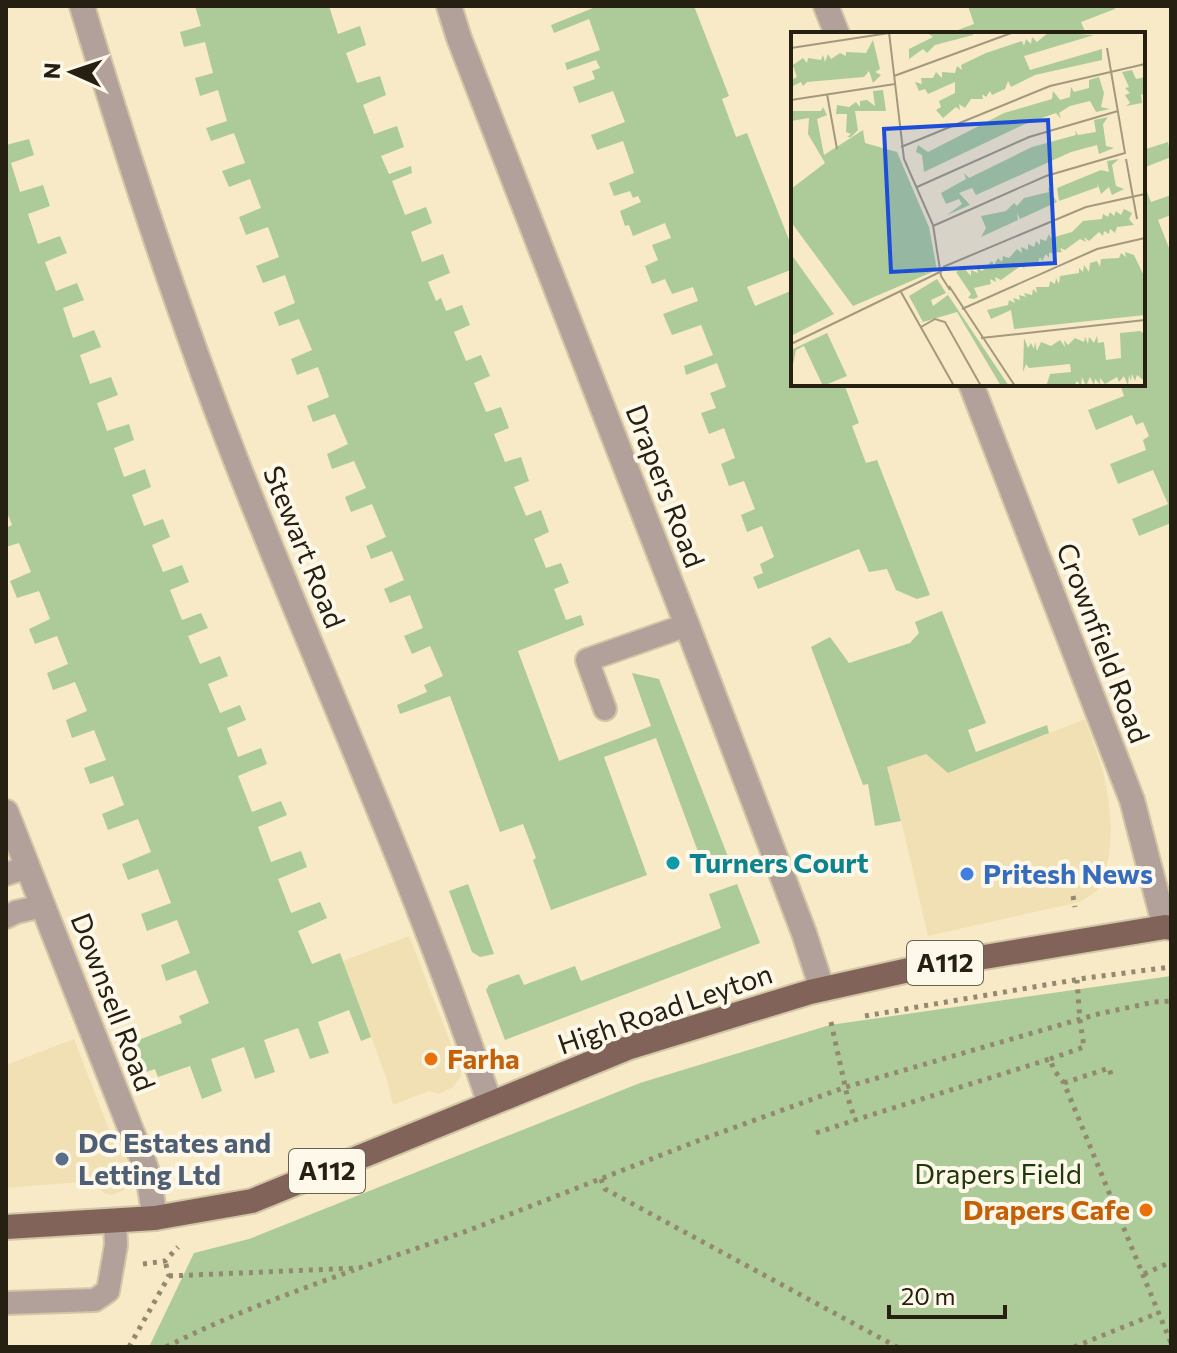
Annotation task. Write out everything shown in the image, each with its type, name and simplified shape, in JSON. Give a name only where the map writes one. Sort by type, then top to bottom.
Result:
[{"type":"main road","name":"High Road Leyton","points":[[6,1227],[155,1218],[252,1201],[630,1047],[822,989],[918,968],[1168,928]]},
{"type":"street","name":"Stewart Road","points":[[82,6],[128,159],[187,333],[235,459],[441,965],[490,1104]]},
{"type":"street","name":"Drapers Road","points":[[449,6],[804,933],[822,989]]},
{"type":"street","points":[[826,6],[836,32]]},
{"type":"street","name":"Crownfield Road","points":[[972,386],[1132,800],[1168,928]]},
{"type":"street","name":"Downsell Road","points":[[6,812],[17,870],[43,906],[144,1163],[155,1218]]},
{"type":"lane","points":[[605,709],[587,660],[687,625]]},
{"type":"lane","points":[[6,917],[43,906]]},
{"type":"lane","points":[[6,1303],[95,1300],[108,1291],[116,1245],[115,1222]]},
{"type":"path","points":[[1098,864],[1106,862]]},
{"type":"path","points":[[1073,896],[1075,907]]},
{"type":"path","points":[[862,1016],[1171,967]]},
{"type":"path","points":[[816,1133],[1084,1047],[1077,980]]},
{"type":"path","points":[[166,1347],[263,1302],[467,1231],[846,1087],[1098,1014],[1171,1001]]},
{"type":"path","points":[[822,1023],[831,1022],[855,1120]]},
{"type":"path","points":[[1050,1059],[1064,1083],[1171,1343]]},
{"type":"path","points":[[1064,1083],[1109,1068],[1111,1075]]},
{"type":"path","points":[[601,1179],[605,1189],[897,1347]]},
{"type":"path","points":[[130,1265],[165,1261],[178,1247]]},
{"type":"path","points":[[129,1347],[169,1276],[165,1261]]},
{"type":"path","points":[[1144,1274],[1171,1262]]},
{"type":"path","points":[[169,1276],[359,1268]]},
{"type":"path","points":[[1074,1347],[1158,1313]]},
{"type":"shaded area","points":[[1085,719],[1103,770],[1111,830],[1105,875],[1097,891],[1080,902],[928,936],[886,767],[926,754],[949,773]]},
{"type":"shaded area","points":[[409,936],[456,1057],[462,1061],[461,1076],[453,1087],[439,1094],[429,1091],[393,1105],[387,1080],[343,961]]},
{"type":"shaded area","points":[[74,1039],[116,1148],[127,1154],[132,1179],[127,1189],[112,1195],[99,1189],[93,1181],[6,1188],[6,1065]]},
{"type":"green space","points":[[195,6],[329,6],[338,34],[360,26],[366,45],[346,53],[357,83],[380,76],[386,95],[363,105],[374,134],[397,126],[404,147],[381,156],[389,174],[411,166],[412,173],[392,181],[405,215],[426,207],[432,223],[411,232],[422,262],[443,254],[450,273],[428,282],[436,301],[441,298],[446,311],[462,305],[470,325],[454,332],[466,361],[481,355],[490,376],[474,383],[486,412],[501,407],[509,428],[494,434],[505,462],[521,457],[529,481],[514,487],[526,516],[541,510],[549,532],[534,539],[546,568],[561,563],[569,583],[554,589],[566,620],[581,615],[584,625],[518,651],[559,761],[651,726],[632,673],[659,679],[732,867],[707,876],[656,738],[604,757],[647,875],[551,910],[523,824],[500,832],[450,696],[400,714],[397,705],[427,692],[424,685],[443,676],[430,646],[412,654],[404,636],[423,628],[410,595],[390,603],[384,589],[404,580],[392,551],[371,559],[366,546],[386,537],[372,504],[351,512],[345,497],[366,488],[354,461],[332,469],[327,454],[348,444],[335,414],[313,422],[307,406],[329,397],[318,367],[297,375],[291,359],[312,350],[299,319],[279,326],[274,312],[295,303],[285,275],[263,283],[256,266],[279,257],[268,227],[246,235],[239,217],[261,208],[250,179],[229,187],[222,171],[245,163],[234,133],[211,141],[206,128],[227,121],[218,90],[200,96],[195,78],[213,73],[205,42],[184,47],[180,32],[201,26]]},
{"type":"green space","points":[[598,6],[694,6],[729,96],[722,99],[736,137],[747,133],[791,245],[791,270],[747,287],[755,306],[791,291],[791,386],[845,386],[859,423],[852,426],[866,463],[877,460],[930,595],[917,599],[896,590],[887,569],[869,572],[859,549],[758,589],[753,577],[763,573],[760,564],[774,557],[762,526],[747,532],[741,515],[755,509],[744,481],[729,486],[721,464],[735,458],[724,428],[709,434],[701,413],[716,408],[710,393],[726,387],[717,363],[686,375],[684,366],[713,355],[701,325],[672,335],[663,314],[698,301],[693,287],[672,294],[665,279],[652,284],[645,266],[658,260],[652,245],[671,238],[665,223],[633,236],[629,225],[625,226],[620,211],[641,202],[638,196],[633,198],[630,191],[614,196],[609,183],[634,173],[623,141],[597,150],[591,135],[625,122],[613,91],[579,103],[573,87],[595,79],[592,71],[600,68],[596,60],[567,70],[565,63],[600,50],[589,19],[554,33],[551,25]]},
{"type":"green space","points":[[968,6],[1114,6],[1115,9],[1081,22],[1085,32],[952,32],[974,24]]},
{"type":"green space","points":[[29,139],[34,155],[11,163],[20,192],[43,185],[50,206],[28,214],[38,244],[60,236],[67,253],[45,262],[56,291],[77,283],[84,300],[63,308],[73,338],[94,330],[101,347],[80,355],[90,384],[111,377],[118,395],[97,403],[107,431],[129,424],[134,440],[114,448],[124,477],[145,469],[151,487],[132,495],[144,526],[163,519],[170,537],[152,545],[163,572],[182,565],[189,582],[170,590],[182,620],[201,613],[208,628],[188,636],[200,664],[220,656],[228,676],[208,684],[220,713],[240,705],[246,720],[227,728],[238,757],[261,748],[267,764],[238,776],[252,812],[281,801],[287,815],[258,827],[271,862],[301,851],[307,867],[278,879],[291,913],[320,902],[327,918],[298,931],[312,964],[340,953],[371,1037],[361,1041],[349,1010],[318,1022],[329,1053],[310,1059],[298,1028],[264,1040],[275,1072],[255,1079],[244,1047],[211,1059],[222,1091],[202,1099],[190,1066],[158,1077],[155,1069],[143,1073],[131,1043],[182,1023],[179,1016],[209,1003],[196,970],[166,981],[161,965],[190,953],[177,920],[147,931],[141,914],[171,903],[158,869],[128,880],[122,864],[151,852],[138,819],[108,830],[102,814],[124,805],[113,776],[90,784],[84,768],[106,760],[94,730],[72,738],[66,720],[87,711],[75,682],[53,690],[47,673],[68,664],[57,636],[35,644],[29,629],[50,619],[39,591],[17,598],[10,581],[31,572],[19,543],[6,547],[6,528],[12,525],[6,510],[6,145]]},
{"type":"green space","points":[[1168,142],[1171,157],[1145,167],[1145,149]]},
{"type":"green space","points":[[1145,187],[1151,202],[1171,195],[1171,215],[1158,220],[1171,253],[1171,523],[1139,536],[1132,519],[1168,504],[1153,470],[1118,484],[1110,464],[1146,450],[1143,440],[1149,436],[1143,422],[1136,425],[1132,415],[1096,430],[1088,410],[1124,396],[1121,386],[1145,386]]},
{"type":"green space","points":[[942,611],[986,723],[968,730],[976,752],[1047,725],[1049,733],[948,773],[926,754],[887,767],[901,821],[875,826],[868,784],[863,785],[811,647],[830,637],[849,663],[910,643],[919,633],[915,622]]},
{"type":"green space","points":[[468,884],[494,954],[480,957],[472,952],[449,891]]},
{"type":"green space","points":[[737,884],[760,943],[505,1040],[486,990],[489,985],[519,974],[524,985],[575,966],[581,981],[721,928],[709,894]]},
{"type":"green space","name":"Drapers Field","points":[[1171,976],[1171,1347],[149,1347],[194,1253],[249,1239],[640,1083],[830,1025]]},
{"type":"place","name":"Turners Court","points":[[673,863]]},
{"type":"place","name":"Pritesh News","points":[[967,874]]},
{"type":"place","name":"Farha","points":[[431,1059]]},
{"type":"place","name":"DC Estates and Letting Ltd","points":[[62,1159]]},
{"type":"place","name":"Drapers Cafe","points":[[1146,1210]]}]
